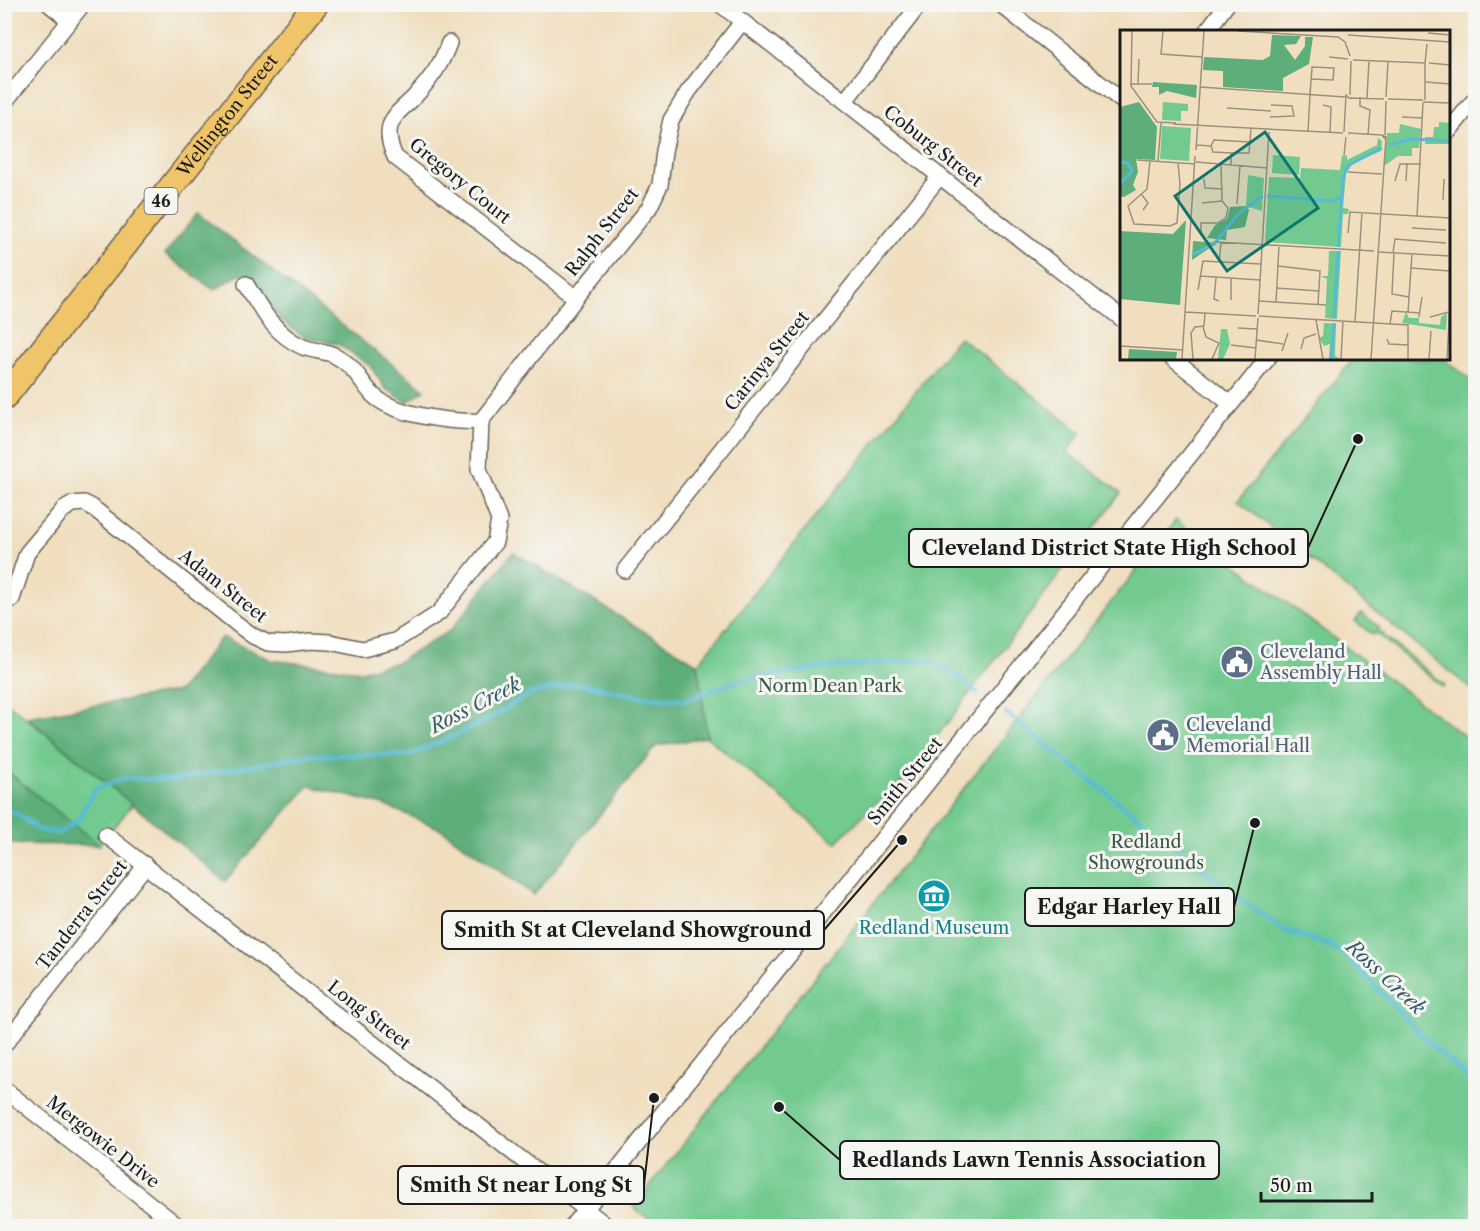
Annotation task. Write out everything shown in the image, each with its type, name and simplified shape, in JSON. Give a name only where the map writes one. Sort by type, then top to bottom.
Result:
[{"type":"main road","name":"Wellington Street","points":[[4,398],[316,4]]},
{"type":"street","points":[[49,4],[70,21]]},
{"type":"street","points":[[4,103],[83,4]]},
{"type":"street","name":"Coburg Street","points":[[720,4],[1120,317]]},
{"type":"street","points":[[845,100],[921,4]]},
{"type":"street","points":[[1000,4],[1120,99]]},
{"type":"street","points":[[1208,30],[1227,4]]},
{"type":"street","name":"Ralph Street","points":[[481,421],[649,208],[660,185],[671,120],[688,92],[742,22]]},
{"type":"street","name":"Gregory Court","points":[[449,43],[440,65],[416,96],[398,112],[390,127],[390,144],[395,157],[576,298]]},
{"type":"street","points":[[1450,131],[1476,98]]},
{"type":"street","name":"Carinya Street","points":[[625,570],[940,176]]},
{"type":"street","points":[[246,284],[272,325],[303,347],[334,355],[355,370],[373,396],[403,412],[460,423],[481,421]]},
{"type":"street","points":[[1175,360],[1231,404]]},
{"type":"street","name":"Smith Street","points":[[572,1227],[1266,360]]},
{"type":"street","name":"Adam Street","points":[[12,599],[27,553],[63,510],[73,504],[84,503],[92,507],[237,624],[253,636],[268,643],[330,642],[363,649],[395,641],[439,613],[495,542],[499,520],[479,469],[481,421]]},
{"type":"street","name":"Long Street","points":[[106,835],[607,1227]]},
{"type":"street","name":"Tanderra Street","points":[[4,1045],[146,866]]},
{"type":"street","name":"Mergowie Drive","points":[[4,1089],[178,1227]]},
{"type":"green space","points":[[198,213],[425,390],[407,402],[386,389],[370,366],[338,344],[302,336],[280,319],[260,288],[240,274],[214,290],[165,254]]},
{"type":"green space","name":"Norm Dean Park","points":[[959,337],[1081,433],[1067,452],[1121,493],[898,788],[873,805],[836,843],[707,737],[698,664]]},
{"type":"green space","points":[[1352,360],[1445,360],[1475,383],[1475,692],[1238,501]]},
{"type":"green space","name":"Redland Showgrounds","points":[[1176,520],[1475,744],[1475,1226],[658,1226],[633,1207]]},
{"type":"green space","points":[[513,552],[698,664],[707,737],[656,746],[534,895],[441,829],[384,805],[309,786],[225,881],[27,717],[179,691],[222,637],[271,660],[361,671],[398,662],[451,630]]},
{"type":"green space","points":[[1361,613],[1379,627],[1377,630],[1445,685],[1443,687],[1375,633],[1373,635],[1355,621]]},
{"type":"green space","points":[[4,700],[133,804],[99,845],[5,770]]},
{"type":"green space","points":[[5,770],[99,845],[5,844]]},
{"type":"waterway","name":"Ross Creek","points":[[4,812],[16,813],[39,830],[59,833],[79,819],[95,789],[124,778],[173,780],[310,755],[408,755],[485,721],[529,694],[578,683],[639,696],[685,700],[740,680],[822,668],[928,660],[948,670],[977,692]]},
{"type":"waterway","name":"Ross Creek","points":[[1006,713],[1251,907],[1286,931],[1329,945],[1346,956],[1424,1038],[1476,1085]]},
{"type":"place","name":"Cleveland District State High School","points":[[1358,439]]},
{"type":"place","name":"Cleveland Assembly Hall","points":[[1237,662]]},
{"type":"place","name":"Cleveland Memorial Hall","points":[[1163,735]]},
{"type":"place","name":"Edgar Harley Hall","points":[[1255,823]]},
{"type":"place","name":"Smith St at Cleveland Showground","points":[[902,840]]},
{"type":"place","name":"Redland Museum","points":[[934,896]]},
{"type":"place","name":"Smith St near Long St","points":[[654,1098]]},
{"type":"place","name":"Redlands Lawn Tennis Association","points":[[779,1107]]}]
